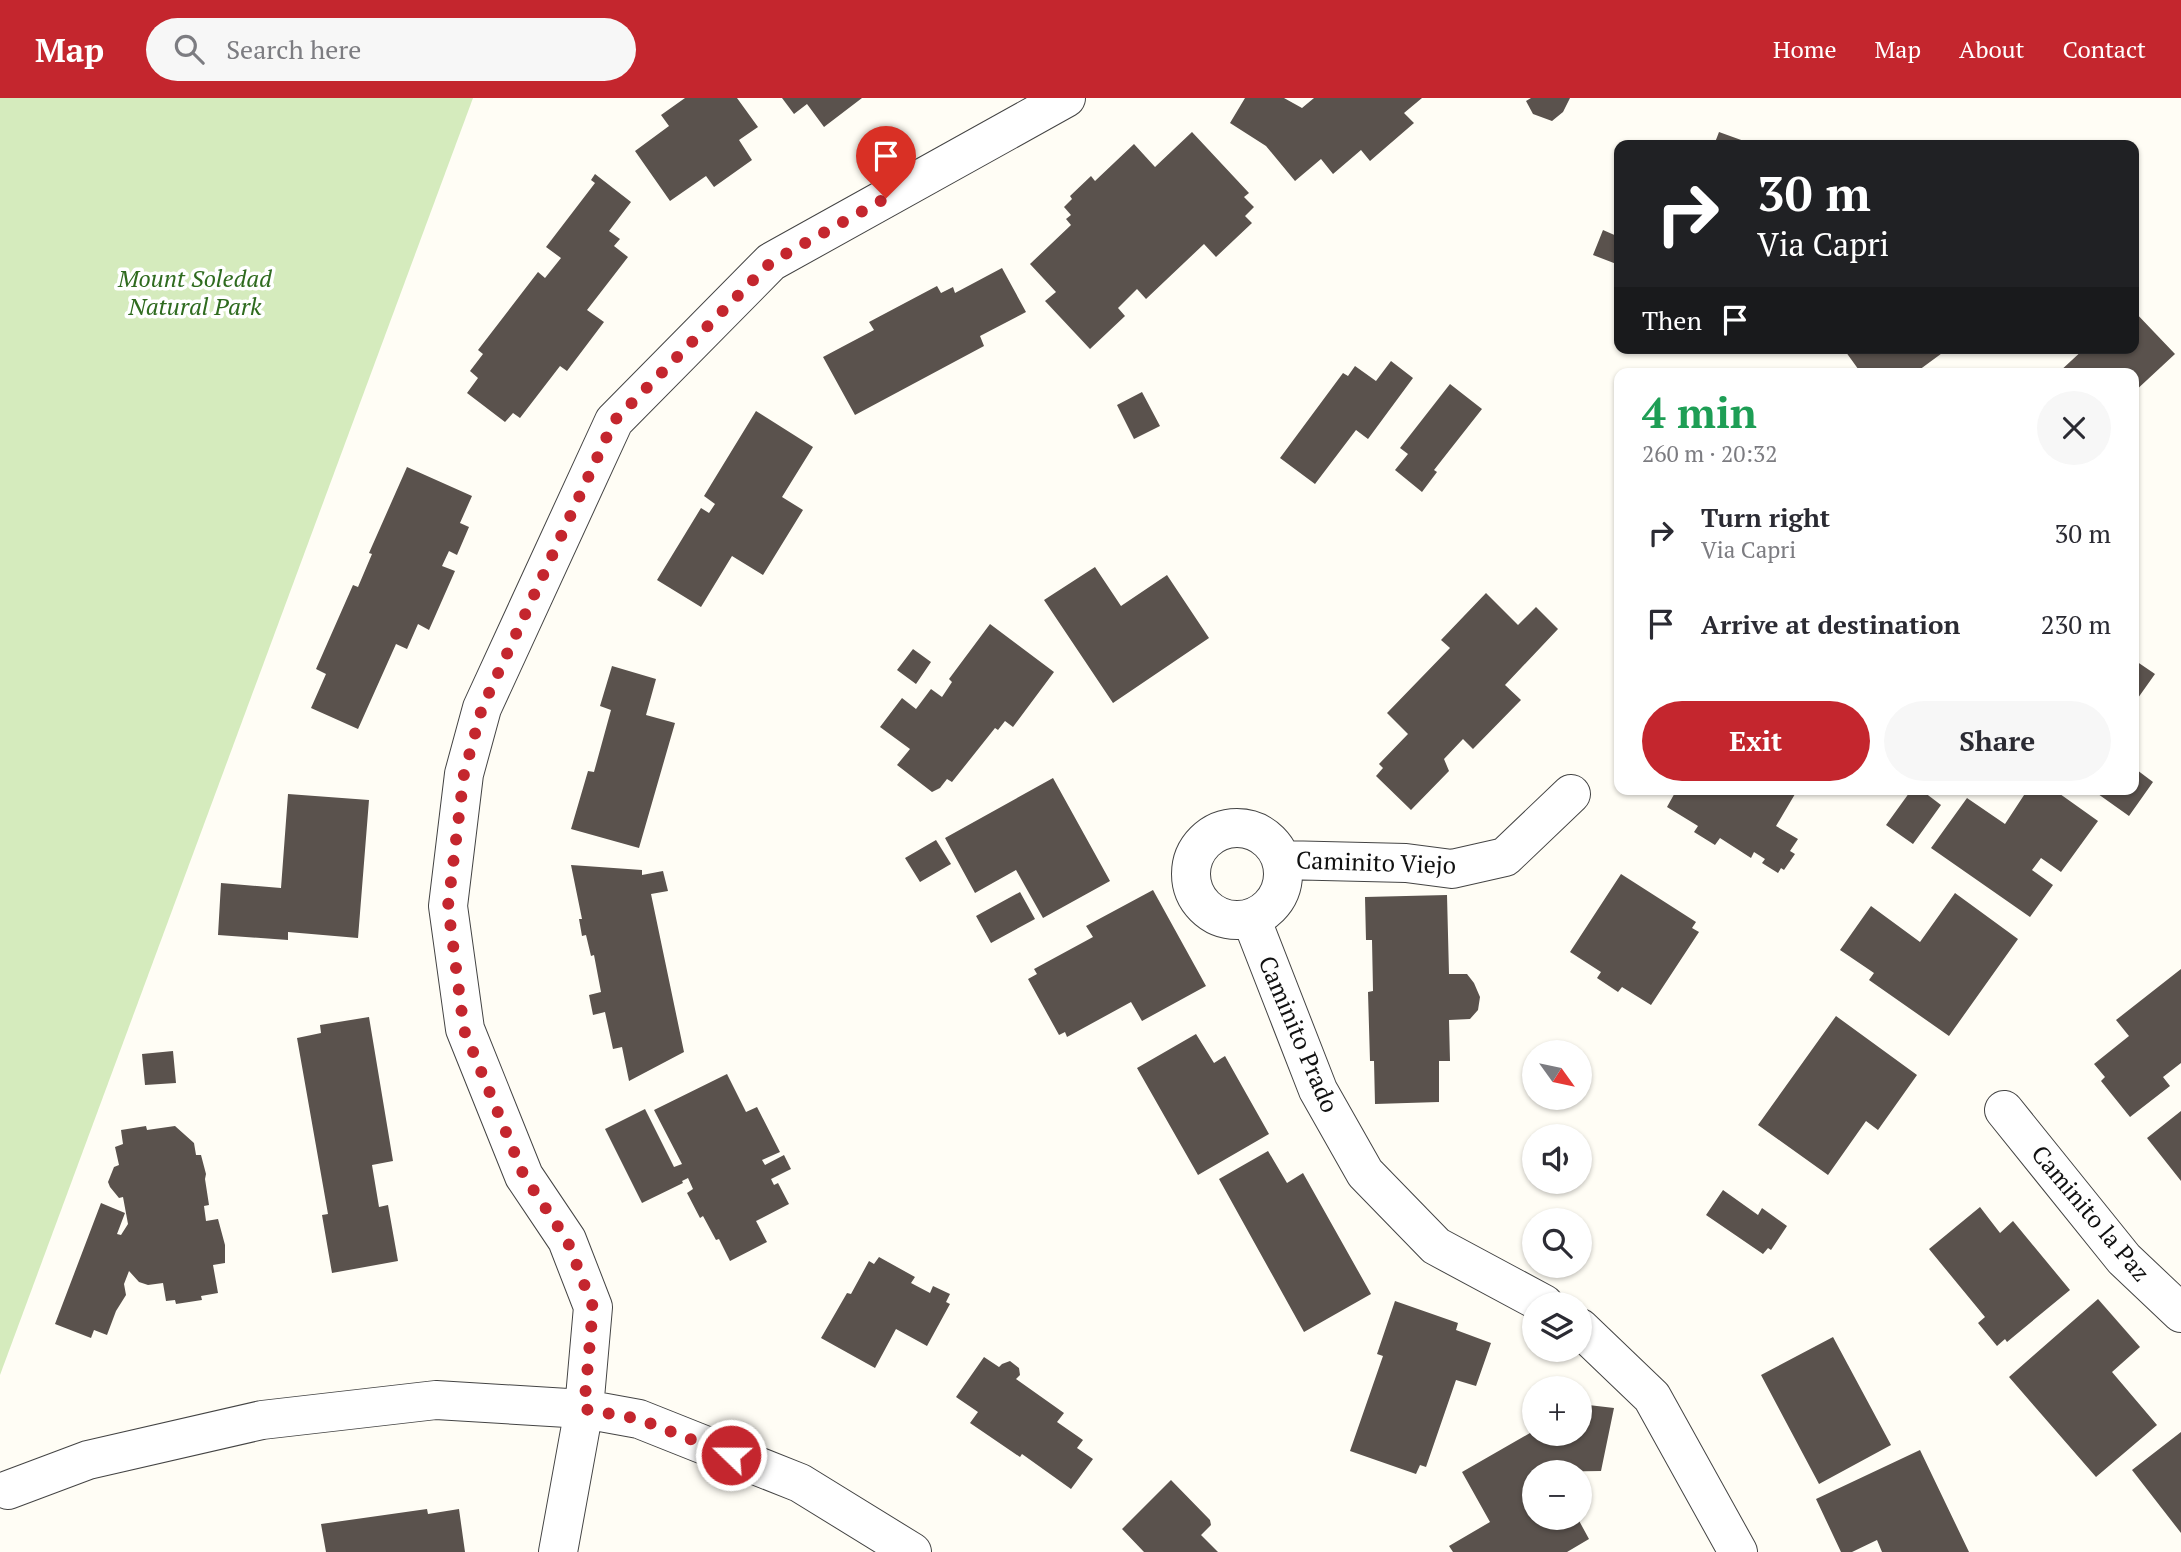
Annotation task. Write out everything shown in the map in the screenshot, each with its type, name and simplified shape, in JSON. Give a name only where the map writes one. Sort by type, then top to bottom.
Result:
[{"type":"street","points":[[558,1552],[584,1409],[593,1307],[567,1240],[524,1176],[464,1030],[448,906],[464,774],[482,708],[614,421],[771,262],[1052,102]]},
{"type":"street","name":"Caminito Viejo","points":[[1282,860],[1406,863],[1452,869],[1492,860],[1505,857],[1571,794]]},
{"type":"street","points":[[1238,827],[1265,836],[1282,860],[1281,889],[1275,901],[1264,912],[1251,918],[1223,918],[1199,901],[1193,888],[1193,859],[1200,846],[1224,829],[1238,827]]},
{"type":"street","name":"Caminito Prado","points":[[1251,918],[1318,1090],[1365,1172],[1436,1246],[1522,1292]]},
{"type":"street","name":"Caminito la Paz","points":[[2004,1110],[2124,1259],[2178,1305]]},
{"type":"street","points":[[1592,1340],[1652,1397],[1738,1552]]},
{"type":"street","points":[[8,1490],[88,1460],[262,1420],[436,1400],[584,1409],[639,1419],[800,1483],[912,1552]]},
{"type":"green space","name":"Mount Soledad Natural Park","points":[[0,98],[473,98],[0,1375]]},
{"type":"building","points":[[685,98],[737,98],[758,127],[739,140],[752,160],[714,187],[706,176],[670,201],[635,151],[669,126],[661,115]]},
{"type":"building","points":[[782,98],[862,98],[824,127],[807,104],[794,114]]},
{"type":"building","points":[[1245,98],[1284,98],[1302,108],[1314,98],[1422,98],[1404,113],[1414,123],[1370,161],[1361,150],[1333,174],[1321,159],[1295,181],[1266,146],[1230,123]]},
{"type":"building","points":[[1531,98],[1570,98],[1563,112],[1552,121],[1533,114],[1526,101]]},
{"type":"building","points":[[1192,132],[1249,193],[1244,197],[1254,207],[1245,216],[1252,223],[1216,257],[1204,244],[1146,299],[1137,289],[1118,308],[1125,316],[1090,349],[1045,301],[1056,292],[1030,264],[1071,225],[1066,219],[1071,215],[1064,207],[1072,199],[1070,196],[1091,176],[1095,181],[1134,144],[1155,167]]},
{"type":"building","points":[[1719,132],[1741,140],[1716,140]]},
{"type":"building","points":[[595,174],[631,202],[609,231],[620,239],[614,246],[628,257],[587,310],[604,322],[567,371],[560,366],[520,418],[513,413],[505,422],[467,393],[478,378],[470,371],[483,354],[478,350],[538,272],[545,278],[561,258],[546,247],[595,183],[591,180]]},
{"type":"building","points":[[1603,230],[1614,235],[1614,263],[1593,255]]},
{"type":"building","points":[[1002,268],[1026,312],[980,336],[984,346],[855,415],[823,357],[874,330],[869,322],[937,286],[941,293],[953,287],[955,293]]},
{"type":"building","points":[[2139,316],[2175,354],[2139,387],[2139,368],[2063,368],[2079,354],[2139,354]]},
{"type":"building","points":[[1847,354],[1941,354],[1922,368],[1857,368]]},
{"type":"building","points":[[1391,361],[1413,378],[1368,439],[1356,430],[1315,484],[1280,458],[1343,373],[1348,376],[1355,366],[1376,381]]},
{"type":"building","points":[[1450,384],[1482,409],[1434,470],[1437,472],[1422,492],[1395,470],[1408,454],[1400,448]]},
{"type":"building","points":[[1142,392],[1160,426],[1134,439],[1117,405]]},
{"type":"building","points":[[756,411],[813,447],[782,497],[803,510],[763,575],[732,556],[701,607],[657,580],[701,508],[709,513],[715,504],[704,496]]},
{"type":"building","points":[[407,467],[472,496],[460,523],[469,527],[457,555],[449,551],[442,566],[455,571],[429,630],[418,624],[407,649],[396,644],[358,729],[311,708],[326,674],[316,669],[353,585],[358,587],[372,554],[369,553]]},
{"type":"building","points":[[1095,567],[1121,606],[1167,575],[1209,638],[1113,703],[1044,600]]},
{"type":"building","points":[[1486,593],[1518,625],[1536,607],[1558,629],[1505,685],[1521,700],[1473,749],[1463,739],[1444,759],[1449,771],[1411,810],[1376,776],[1383,768],[1379,764],[1408,734],[1387,713],[1450,648],[1441,640]]},
{"type":"building","points":[[990,624],[1054,672],[1013,727],[1005,721],[998,730],[995,728],[952,782],[947,779],[940,788],[932,792],[897,765],[910,749],[880,727],[902,698],[916,709],[931,689],[942,697],[952,682],[949,679]]},
{"type":"building","points":[[913,649],[931,662],[916,684],[897,670]]},
{"type":"building","points":[[2139,663],[2155,674],[2139,697]]},
{"type":"building","points":[[612,666],[656,679],[646,715],[675,723],[639,848],[571,829],[588,771],[594,772],[611,710],[600,706]]},
{"type":"building","points":[[2139,772],[2153,782],[2129,816],[2099,795],[2139,795]]},
{"type":"building","points":[[1053,778],[1110,881],[1043,918],[1016,870],[975,893],[945,838]]},
{"type":"building","points":[[288,794],[369,800],[358,938],[288,932],[288,940],[218,935],[221,883],[281,888]]},
{"type":"building","points":[[1674,795],[1794,795],[1776,826],[1798,839],[1790,851],[1795,854],[1784,870],[1781,868],[1778,873],[1762,863],[1765,859],[1754,852],[1751,858],[1720,838],[1715,845],[1694,832],[1698,826],[1667,807]]},
{"type":"building","points":[[1908,795],[1928,795],[1941,805],[1913,844],[1886,825]]},
{"type":"building","points":[[2024,795],[2061,795],[2098,821],[2061,872],[2041,858],[2032,870],[2053,885],[2030,917],[1931,848],[1967,798],[2005,824]]},
{"type":"building","points":[[936,840],[951,864],[920,882],[905,858]]},
{"type":"building","points":[[571,865],[642,870],[642,875],[663,871],[668,891],[651,894],[684,1052],[629,1081],[622,1047],[613,1049],[605,1012],[593,1015],[589,995],[601,992],[594,955],[591,956],[586,935],[582,936],[579,919],[582,919]]},
{"type":"building","points":[[1621,874],[1696,922],[1692,928],[1699,932],[1651,1005],[1622,987],[1618,992],[1597,978],[1601,972],[1570,952]]},
{"type":"building","points":[[1153,890],[1206,986],[1142,1021],[1131,1002],[1067,1037],[1065,1032],[1059,1035],[1028,979],[1037,974],[1034,969],[1093,937],[1086,926]]},
{"type":"building","points":[[1020,892],[1035,919],[991,943],[976,916]]},
{"type":"building","points":[[1955,893],[2018,939],[1949,1036],[1869,980],[1874,973],[1840,950],[1871,906],[1920,942]]},
{"type":"building","points":[[1447,895],[1449,974],[1467,974],[1480,997],[1478,1010],[1470,1019],[1449,1020],[1450,1061],[1439,1061],[1439,1102],[1375,1104],[1374,1061],[1370,1061],[1368,992],[1373,991],[1372,940],[1366,940],[1365,897]]},
{"type":"building","points":[[2181,969],[2181,1063],[2163,1077],[2170,1086],[2130,1117],[2101,1081],[2105,1077],[2094,1064],[2129,1036],[2116,1020]]},
{"type":"building","points":[[1836,1016],[1917,1075],[1878,1130],[1866,1121],[1828,1175],[1758,1125]]},
{"type":"building","points":[[369,1017],[393,1161],[372,1165],[379,1207],[388,1205],[398,1261],[332,1273],[322,1215],[328,1214],[297,1038],[321,1033],[320,1025]]},
{"type":"building","points":[[1196,1034],[1214,1063],[1225,1056],[1269,1134],[1198,1175],[1137,1068]]},
{"type":"building","points":[[173,1051],[176,1083],[145,1085],[142,1054]]},
{"type":"building","points":[[727,1074],[746,1112],[757,1107],[780,1152],[762,1160],[765,1165],[784,1155],[791,1169],[771,1179],[774,1185],[778,1183],[789,1204],[756,1221],[767,1242],[730,1261],[719,1239],[716,1240],[703,1216],[700,1218],[687,1193],[693,1189],[688,1178],[642,1203],[605,1129],[645,1109],[674,1167],[682,1164],[654,1110]]},
{"type":"building","points":[[2181,1111],[2181,1181],[2147,1138]]},
{"type":"building","points":[[146,1126],[147,1130],[175,1126],[194,1143],[196,1155],[201,1155],[209,1205],[204,1206],[206,1221],[218,1219],[225,1245],[225,1263],[213,1265],[218,1293],[201,1296],[202,1300],[176,1304],[175,1300],[166,1301],[163,1283],[148,1285],[139,1282],[129,1271],[124,1284],[126,1295],[116,1311],[107,1335],[94,1330],[91,1338],[55,1324],[101,1203],[125,1213],[117,1234],[121,1235],[128,1224],[123,1197],[119,1198],[108,1182],[114,1167],[119,1165],[115,1147],[123,1144],[121,1130]]},
{"type":"building","points":[[1268,1151],[1287,1183],[1303,1173],[1371,1294],[1304,1332],[1219,1179]]},
{"type":"building","points":[[1723,1190],[1758,1215],[1762,1208],[1787,1226],[1771,1250],[1768,1248],[1763,1254],[1706,1215]]},
{"type":"building","points":[[1980,1207],[2000,1233],[2013,1221],[2070,1290],[2007,1342],[2005,1339],[1997,1346],[1978,1323],[1985,1317],[1929,1249]]},
{"type":"building","points":[[879,1257],[915,1277],[911,1283],[930,1293],[933,1286],[950,1294],[946,1302],[950,1304],[927,1346],[896,1329],[875,1368],[821,1338],[847,1293],[851,1294],[869,1261],[874,1264]]},
{"type":"building","points":[[2098,1299],[2140,1347],[2112,1372],[2157,1425],[2096,1477],[2009,1377]]},
{"type":"building","points":[[1395,1301],[1458,1323],[1456,1330],[1491,1343],[1476,1386],[1456,1380],[1426,1467],[1420,1465],[1416,1474],[1350,1451],[1383,1356],[1377,1354]]},
{"type":"building","points":[[1833,1337],[1891,1445],[1819,1484],[1761,1375]]},
{"type":"building","points":[[984,1357],[999,1367],[1010,1361],[1019,1368],[1020,1375],[1016,1379],[1064,1413],[1057,1422],[1083,1440],[1077,1448],[1093,1459],[1071,1489],[1022,1454],[1020,1457],[970,1423],[978,1412],[956,1397]]},
{"type":"building","points":[[1592,1405],[1614,1408],[1601,1471],[1592,1471],[1592,1460],[1522,1460],[1522,1530],[1584,1530],[1589,1539],[1567,1552],[1453,1552],[1449,1546],[1490,1522],[1462,1472],[1522,1438],[1522,1446],[1592,1446]]},
{"type":"building","points":[[2181,1432],[2181,1533],[2132,1470]]},
{"type":"building","points":[[1920,1450],[1969,1552],[1882,1552],[1877,1540],[1852,1552],[1841,1552],[1816,1499]]},
{"type":"building","points":[[1171,1480],[1210,1520],[1211,1525],[1201,1535],[1218,1552],[1144,1552],[1122,1529]]},
{"type":"building","points":[[427,1509],[428,1514],[459,1509],[465,1552],[326,1552],[321,1524]]},
{"type":"route","points":[[731,1455],[639,1419],[584,1409],[593,1307],[567,1240],[524,1176],[464,1030],[448,906],[464,774],[482,708],[614,421],[771,262],[886,198]]}]
